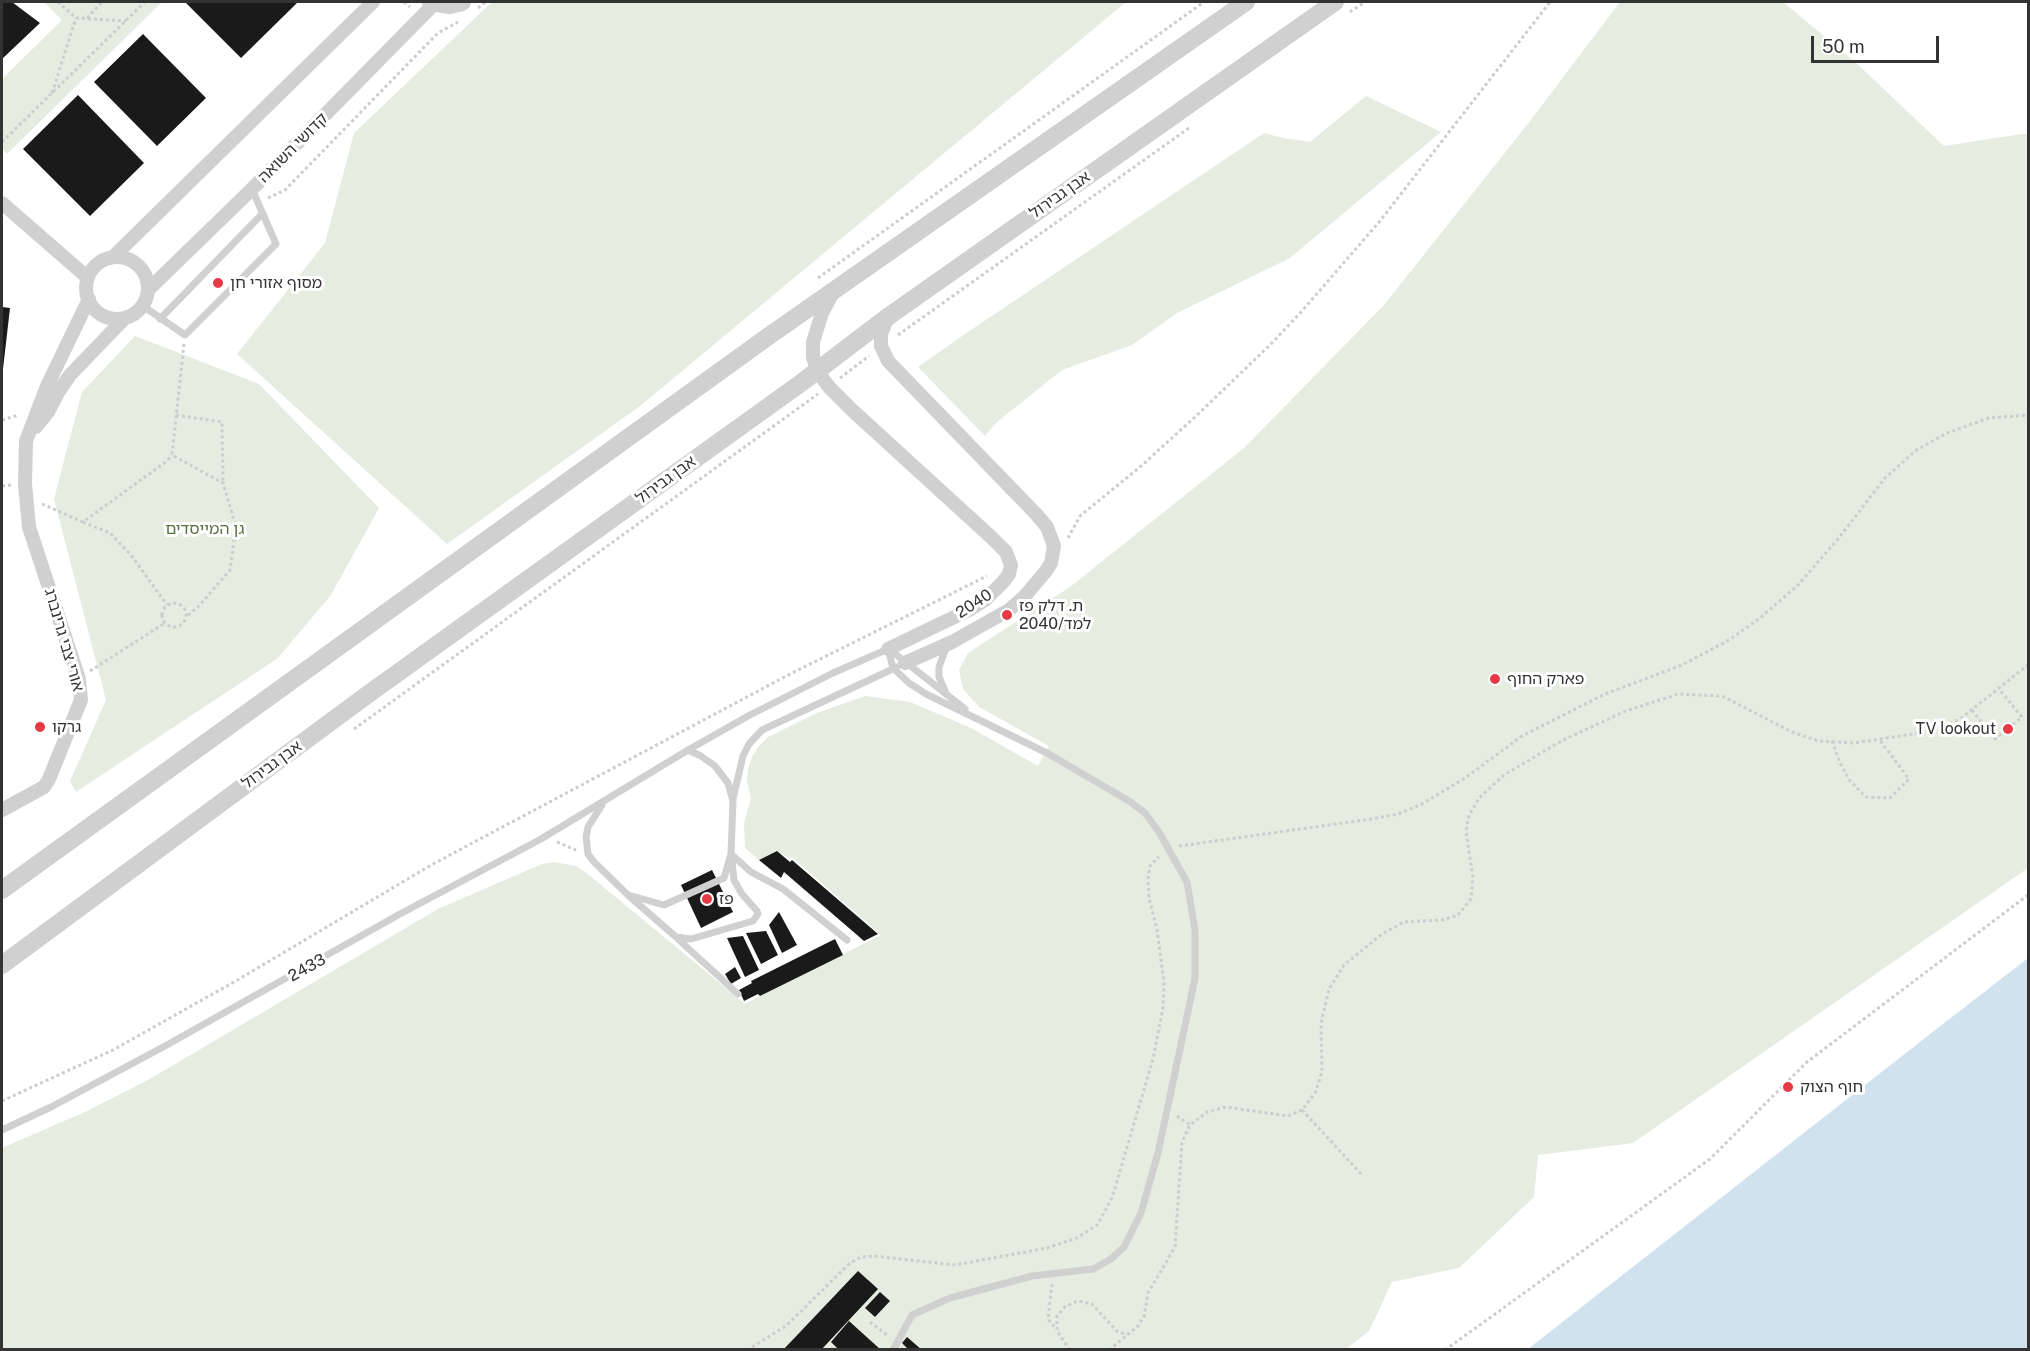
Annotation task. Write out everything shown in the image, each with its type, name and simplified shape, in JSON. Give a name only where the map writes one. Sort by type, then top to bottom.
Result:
[{"type":"street","points":[[125,318],[108,317],[93,307],[89,299],[88,278],[98,264],[113,257],[373,2]]},
{"type":"street","points":[[433,2],[468,10]]},
{"type":"street","name":"קדושי השואה","points":[[148,290],[252,189],[433,2]]},
{"type":"street","points":[[2,890],[766,338],[1246,2]]},
{"type":"street","name":"אבן גבירול","points":[[2,965],[367,695],[817,371],[889,316],[1340,8]]},
{"type":"street","points":[[2,203],[88,278]]},
{"type":"street","points":[[26,441],[48,412],[58,391],[70,375],[125,318],[142,306],[148,290],[147,281],[138,266],[131,260],[113,257]]},
{"type":"street","points":[[833,292],[816,328],[813,357],[817,371],[829,387],[1006,552]]},
{"type":"street","name":"אורי צבי גרינברג","points":[[2,810],[46,790],[81,700],[79,679],[29,527],[26,497],[26,441],[47,386],[89,299]]},
{"type":"street","points":[[881,346],[881,334],[889,316]]},
{"type":"street","name":"2040","points":[[881,346],[888,361],[900,375],[1037,515],[1052,537],[1054,546],[1051,563],[1024,597],[1009,610],[952,642],[899,666]]},
{"type":"street","name":"2040","points":[[888,649],[969,610],[997,590],[1009,574],[1011,565],[1006,552]]},
{"type":"lane","points":[[142,306],[185,335],[276,244],[252,189]]},
{"type":"lane","points":[[160,320],[262,214]]},
{"type":"lane","points":[[952,642],[944,650],[941,658],[939,677],[952,700]]},
{"type":"lane","points":[[888,649],[899,666],[971,714]]},
{"type":"lane","points":[[888,649],[909,683],[926,694],[1047,753],[1129,801],[1145,813],[1168,847],[1186,882],[1195,930],[1196,978],[1168,1111],[1141,1213],[1124,1247],[1111,1259],[1092,1269],[1032,1276],[950,1298],[912,1315],[895,1347]]},
{"type":"lane","name":"2040","points":[[608,798],[748,716],[833,673],[888,649]]},
{"type":"lane","name":"2040","points":[[733,801],[743,756],[748,744],[762,730],[899,666]]},
{"type":"lane","points":[[676,938],[691,939],[757,918],[757,911],[742,894],[734,879],[731,854],[733,801],[728,783],[715,766],[688,750]]},
{"type":"lane","points":[[608,798],[592,817],[585,837],[588,854],[629,896],[738,994]]},
{"type":"lane","name":"2433","points":[[2,1130],[51,1107],[308,968],[400,914],[540,839],[608,798]]},
{"type":"lane","points":[[629,896],[664,905],[724,878],[731,854]]},
{"type":"lane","points":[[731,854],[751,872],[783,889],[847,940]]},
{"type":"path","points":[[58,2],[76,18],[126,21]]},
{"type":"path","points":[[87,18],[102,2]]},
{"type":"path","points":[[2,142],[145,2]]},
{"type":"path","points":[[258,203],[285,190],[438,33],[468,10],[485,2]]},
{"type":"path","points":[[1340,8],[1365,2]]},
{"type":"path","points":[[1067,539],[1080,516],[1196,417],[1272,343],[1328,282],[1417,175],[1550,2]]},
{"type":"path","points":[[51,94],[76,18]]},
{"type":"path","points":[[352,730],[829,387],[881,346],[1192,126]]},
{"type":"path","points":[[83,522],[172,455],[185,335]]},
{"type":"path","points":[[176,415],[222,422],[223,483],[236,527],[230,570],[184,622],[176,627],[165,623],[162,617],[167,605],[172,602],[182,604],[187,616]]},
{"type":"path","points":[[747,1350],[786,1326],[850,1263],[861,1257],[874,1256],[955,1265],[1047,1248],[1077,1238],[1097,1225],[1112,1198],[1153,1059],[1164,983],[1149,898],[1148,879],[1150,866],[1168,847],[1371,819],[1398,814],[1422,804],[1465,777],[1522,736],[1605,694],[1682,665],[1729,640],[1760,618],[1798,585],[1838,539],[1885,478],[1915,451],[1947,433],[1989,417],[2028,415]]},
{"type":"path","points":[[172,455],[223,483]]},
{"type":"path","points":[[26,497],[110,534],[131,555],[167,605]]},
{"type":"path","points":[[2,1101],[113,1050],[234,982],[433,864],[792,673],[993,573],[996,568],[996,557],[1006,552]]},
{"type":"path","points":[[79,679],[165,623]]},
{"type":"path","points":[[1110,1350],[1138,1326],[1144,1317],[1148,1293],[1175,1247],[1182,1142],[1190,1125],[1206,1112],[1226,1107],[1272,1116],[1288,1116],[1302,1110],[1315,1093],[1322,1072],[1321,1023],[1329,989],[1344,965],[1382,934],[1404,922],[1442,920],[1458,915],[1471,899],[1473,878],[1466,831],[1469,814],[1479,798],[1504,775],[1563,740],[1626,711],[1678,694],[1722,696],[1792,732],[1819,741],[1854,743],[1933,731],[1960,719],[2028,665]]},
{"type":"path","points":[[1972,710],[1995,739],[2022,717],[1999,689]]},
{"type":"path","points":[[1832,741],[1850,781],[1866,797],[1890,798],[1909,779],[1879,739]]},
{"type":"path","points":[[540,839],[564,844],[594,862]]},
{"type":"path","points":[[1445,1350],[1710,1159],[1807,1062],[2028,895]]},
{"type":"path","points":[[1302,1110],[1363,1176]]},
{"type":"path","points":[[1168,1111],[1190,1125]]},
{"type":"path","points":[[1055,1274],[1048,1319],[1070,1350]]},
{"type":"path","points":[[1057,1330],[1057,1316],[1066,1306],[1078,1302],[1092,1304],[1117,1331],[1127,1335]]},
{"type":"path","points":[[870,1322],[895,1347]]},
{"type":"path","points":[[831,1350],[834,1345]]},
{"type":"green space","points":[[44,2],[162,2],[7,154],[2,148],[2,79],[62,20]]},
{"type":"green space","points":[[492,2],[1126,2],[640,406],[447,544],[237,354],[325,243],[354,133]]},
{"type":"green space","name":"פארק החוף","points":[[1620,2],[1783,2],[1854,61],[1944,146],[2028,134],[2028,868],[1633,1143],[1538,1155],[1534,1197],[1459,1268],[1392,1282],[1369,1331],[1346,1349],[2,1349],[2,1148],[87,1111],[148,1080],[438,909],[542,864],[554,862],[576,866],[745,1004],[881,935],[792,857],[789,858],[777,851],[759,860],[745,848],[744,823],[751,798],[747,782],[748,769],[759,746],[768,737],[817,713],[865,696],[910,702],[971,728],[1038,766],[1049,746],[979,707],[963,689],[959,670],[968,653],[1070,587],[1244,448],[1384,305],[1530,121]]},
{"type":"green space","points":[[1366,96],[1441,132],[1290,258],[1177,313],[1132,345],[1062,370],[997,422],[985,436],[918,367],[1264,133],[1310,142]]},
{"type":"green space","name":"גן המייסדים","points":[[135,336],[259,384],[379,508],[331,595],[278,658],[76,792],[70,781],[106,700],[54,499],[82,392]]},
{"type":"water","points":[[2028,958],[2028,1349],[1528,1349],[1934,1031]]},
{"type":"building","points":[[2,2],[12,2],[40,23],[2,59]]},
{"type":"building","points":[[185,2],[298,2],[241,58]]},
{"type":"building","points":[[143,34],[206,98],[157,146],[94,82]]},
{"type":"building","points":[[78,95],[144,163],[90,216],[23,149]]},
{"type":"building","points":[[2,307],[10,308],[3,369],[2,369]]},
{"type":"building","points":[[777,851],[790,862],[792,860],[878,934],[864,941],[784,872],[781,878],[759,860]]},
{"type":"building","name":"פז","points":[[712,870],[733,912],[701,928],[681,885]]},
{"type":"building","points":[[779,912],[797,945],[782,953],[769,925]]},
{"type":"building","points":[[766,931],[778,955],[761,964],[746,933]]},
{"type":"building","points":[[743,936],[759,970],[745,977],[727,938]]},
{"type":"building","points":[[835,939],[843,955],[760,996],[758,994],[744,1001],[739,990],[752,983],[751,981]]},
{"type":"building","points":[[735,967],[741,978],[731,984],[725,974]]},
{"type":"building","points":[[858,1271],[878,1289],[821,1350],[783,1350]]},
{"type":"building","points":[[880,1292],[890,1301],[875,1317],[865,1308]]},
{"type":"building","points":[[849,1321],[881,1350],[839,1350],[831,1342]]},
{"type":"building","points":[[907,1337],[922,1350],[909,1350],[902,1343]]},
{"type":"place","name":"מסוף אזורי חן","points":[[218,283]]},
{"type":"place","name":"ת. דלק פז למד/2040","points":[[1007,615]]},
{"type":"place","name":"פארק החוף","points":[[1495,679]]},
{"type":"place","name":"גרקו","points":[[40,727]]},
{"type":"place","name":"TV lookout","points":[[2008,729]]},
{"type":"place","name":"פז","points":[[707,899]]},
{"type":"place","name":"חוף הצוק","points":[[1788,1087]]}]
